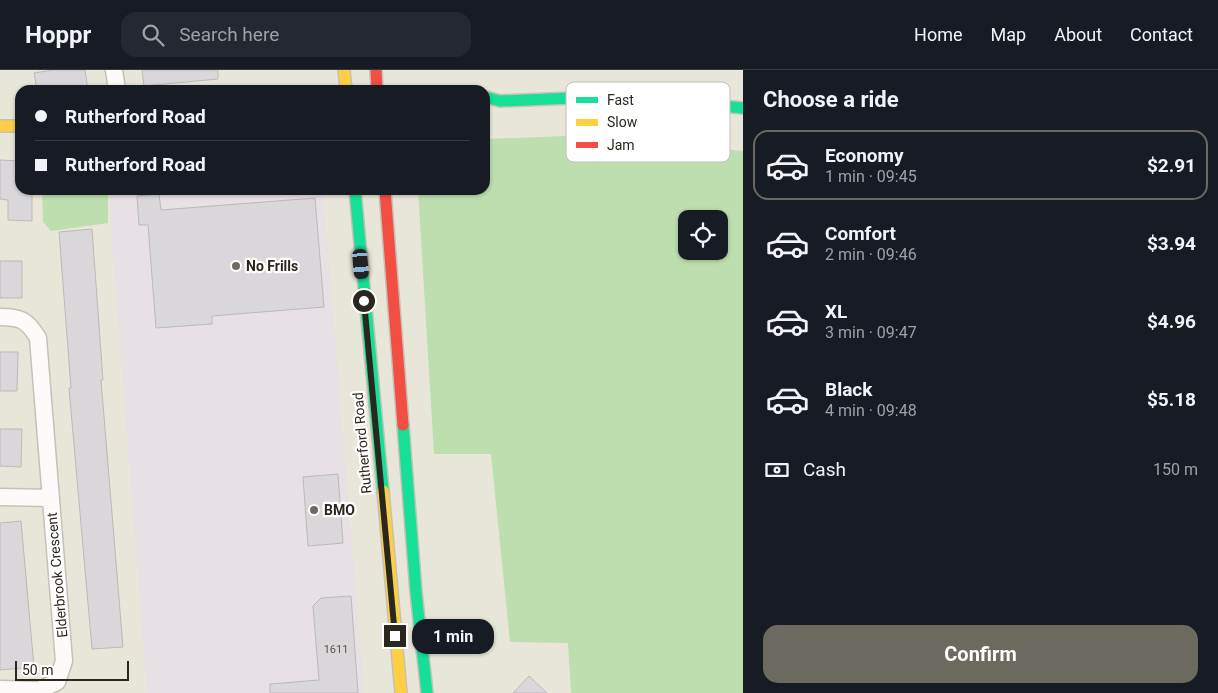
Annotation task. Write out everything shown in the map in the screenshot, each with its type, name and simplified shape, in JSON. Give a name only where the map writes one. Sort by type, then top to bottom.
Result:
[{"type":"main road","points":[[344,70],[346,85]]},
{"type":"main road","points":[[376,70],[377,85]]},
{"type":"main road","points":[[490,99],[500,101],[566,98]]},
{"type":"main road","points":[[490,105],[500,101]]},
{"type":"main road","points":[[730,107],[743,108]]},
{"type":"main road","points":[[0,126],[15,126]]},
{"type":"main road","name":"Rutherford Road","points":[[355,195],[400,693]]},
{"type":"main road","points":[[385,195],[416,592],[427,693]]},
{"type":"street","points":[[114,70],[116,85]]},
{"type":"street","name":"Elderbrook Crescent","points":[[0,317],[12,317],[28,322],[38,338],[64,661],[57,682],[39,690],[0,688]]},
{"type":"street","points":[[0,497],[51,498]]},
{"type":"shaded area","points":[[110,195],[323,195],[364,693],[147,693],[112,241]]},
{"type":"green space","points":[[566,136],[566,162],[730,162],[730,150],[743,151],[743,693],[571,693],[568,643],[510,642],[491,454],[434,454],[418,195],[490,195],[490,139]]},
{"type":"green space","points":[[42,195],[108,195],[108,223],[51,231],[43,222]]},
{"type":"building","points":[[53,70],[85,70],[87,85],[36,85],[34,73]]},
{"type":"building","points":[[142,70],[218,70],[218,79],[144,85]]},
{"type":"building","points":[[0,160],[15,161],[15,195],[32,195],[32,221],[8,220],[8,200],[0,199]]},
{"type":"building","name":"No Frills","points":[[159,195],[161,210],[315,198],[324,307],[212,316],[212,324],[156,328],[148,225],[139,225],[137,196]]},
{"type":"building","points":[[92,229],[103,380],[101,380],[123,647],[92,649],[69,388],[71,388],[59,232]]},
{"type":"building","points":[[0,261],[22,261],[22,298],[0,298]]},
{"type":"building","points":[[0,352],[18,352],[17,391],[0,391]]},
{"type":"building","points":[[0,429],[22,429],[21,467],[0,466]]},
{"type":"building","points":[[338,474],[343,543],[308,546],[303,477]]},
{"type":"building","points":[[21,521],[34,667],[0,670],[0,523]]},
{"type":"building","points":[[351,596],[358,693],[270,693],[270,684],[319,680],[313,606],[321,598]]},
{"type":"building","points":[[529,676],[547,693],[513,693]]},
{"type":"traffic: fast","points":[[490,98],[500,101],[566,98]]},
{"type":"traffic: fast","points":[[730,107],[743,108]]},
{"type":"traffic: fast","points":[[355,195],[383,491]]},
{"type":"traffic: fast","points":[[403,425],[416,592],[427,693]]},
{"type":"traffic: slow","points":[[344,70],[346,85]]},
{"type":"traffic: slow","points":[[0,126],[15,126]]},
{"type":"traffic: slow","points":[[383,491],[401,693]]},
{"type":"traffic: jam","points":[[376,70],[377,85]]},
{"type":"traffic: jam","points":[[385,195],[403,425]]},
{"type":"place","name":"No Frills","points":[[236,266]]},
{"type":"place","name":"BMO","points":[[314,510]]},
{"type":"route","points":[[364,301],[395,636]]}]
